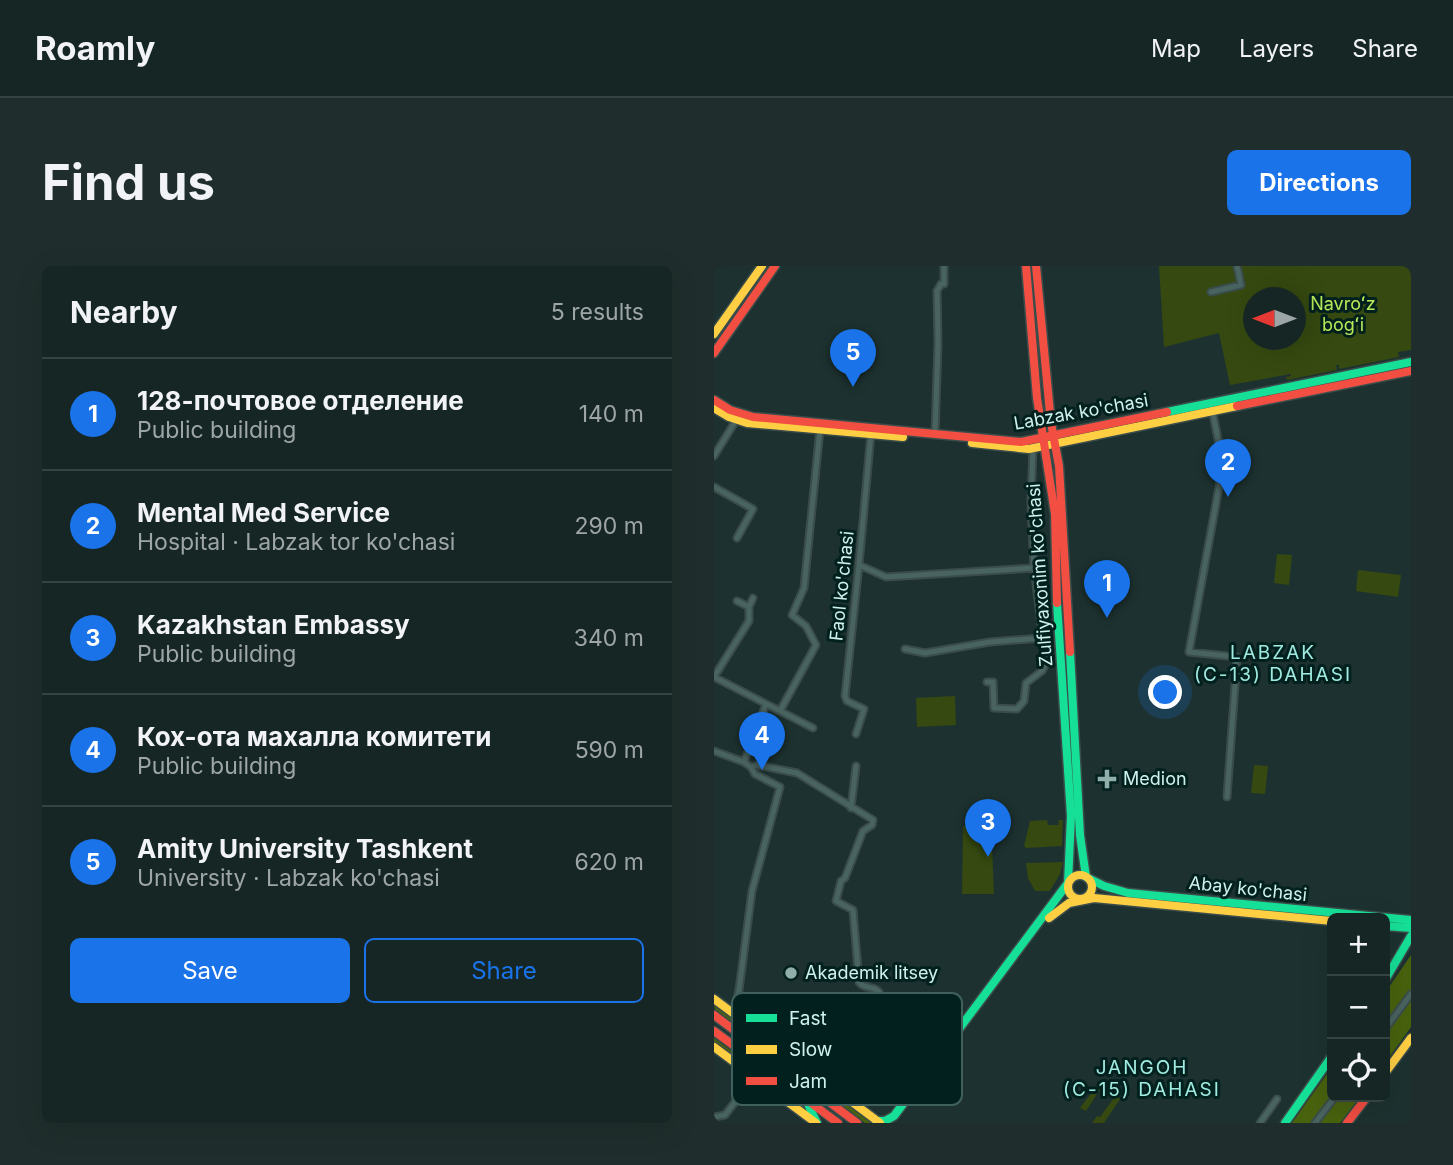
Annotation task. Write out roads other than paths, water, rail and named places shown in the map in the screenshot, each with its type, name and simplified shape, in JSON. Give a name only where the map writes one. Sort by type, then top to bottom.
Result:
[{"type":"main road","points":[[714,353],[775,266]]},
{"type":"main road","points":[[761,267],[762,274],[769,274]]},
{"type":"main road","points":[[714,334],[717,323],[761,267]]},
{"type":"main road","points":[[1027,270],[1036,270]]},
{"type":"main road","name":"Zulfiyaxonim ko'chasi","points":[[1027,270],[1037,398],[1055,514],[1056,596],[1071,816],[1068,883]]},
{"type":"main road","name":"Zulfiyaxonim ko'chasi","points":[[1036,270],[1059,466],[1080,835],[1086,877]]},
{"type":"main road","name":"Labzak ko'chasi","points":[[1380,373],[1411,362]]},
{"type":"main road","name":"Labzak ko'chasi","points":[[714,408],[738,417],[820,428],[1044,442],[1297,389],[1380,373],[1411,371]]},
{"type":"main road","name":"Labzak ko'chasi","points":[[714,400],[738,417],[1033,448],[1044,442]]},
{"type":"main road","name":"Labzak ko'chasi","points":[[1055,440],[1070,441],[1212,407]]},
{"type":"main road","points":[[1059,466],[1060,452],[1070,441]]},
{"type":"main road","points":[[962,1025],[1068,883],[1075,876],[1086,877],[1091,883],[1091,891],[1082,899],[1065,904],[1052,913],[962,1033]]},
{"type":"main road","name":"Abay ko'chasi","points":[[1086,877],[1128,893],[1327,920]]},
{"type":"main road","points":[[1068,883],[1070,895],[1082,899]]},
{"type":"main road","name":"Abay ko'chasi","points":[[1082,899],[1115,899],[1411,920]]},
{"type":"main road","points":[[1390,926],[1411,928]]},
{"type":"main road","points":[[1387,976],[1411,936]]},
{"type":"main road","points":[[714,999],[730,1012]]},
{"type":"main road","points":[[714,1015],[732,1029]]},
{"type":"main road","points":[[714,1031],[732,1044]]},
{"type":"main road","points":[[1390,1066],[1411,1038]]},
{"type":"main road","points":[[714,1047],[732,1060]]},
{"type":"main road","points":[[1286,1123],[1327,1063]]},
{"type":"main road","points":[[1347,1123],[1363,1102]]},
{"type":"main road","points":[[792,1105],[817,1123]]},
{"type":"main road","points":[[809,1105],[817,1123]]},
{"type":"main road","points":[[814,1105],[838,1123]]},
{"type":"main road","points":[[834,1105],[858,1123]]},
{"type":"main road","points":[[855,1105],[878,1122],[894,1116],[902,1105]]},
{"type":"main road","points":[[894,1123],[908,1105]]},
{"type":"street","points":[[935,435],[937,292],[944,284],[944,266]]},
{"type":"street","points":[[1212,292],[1241,285],[1237,266]]},
{"type":"street","points":[[1212,407],[1223,465],[1189,652],[1237,657],[1227,797]]},
{"type":"street","points":[[714,456],[738,417]]},
{"type":"street","name":"Faol ko'chasi","points":[[780,711],[816,645],[806,626],[792,615],[804,588],[820,428]]},
{"type":"street","name":"Faol ko'chasi","points":[[856,734],[864,709],[847,701],[845,696],[871,431]]},
{"type":"street","points":[[987,682],[993,682],[994,708],[1017,709],[1024,701],[1026,683],[1045,667],[1034,568],[1031,502],[1033,448]]},
{"type":"street","points":[[714,487],[753,509],[737,538]]},
{"type":"street","points":[[859,565],[886,577],[1034,568]]},
{"type":"street","points":[[753,598],[749,607],[749,621],[714,677],[813,728]]},
{"type":"street","points":[[737,601],[749,607]]},
{"type":"street","points":[[905,649],[925,653],[990,642],[1042,638]]},
{"type":"street","points":[[744,762],[766,704]]},
{"type":"street","points":[[714,751],[744,762],[756,774],[780,787],[752,891],[739,993]]},
{"type":"street","points":[[714,761],[722,755]]},
{"type":"street","points":[[751,767],[757,765],[797,773],[874,822],[863,831],[845,878],[841,881],[836,901],[853,911],[859,982],[863,986],[875,988],[879,993]]},
{"type":"street","points":[[851,808],[856,766]]},
{"type":"street","points":[[1390,1023],[1411,994]]},
{"type":"street","points":[[1260,1123],[1277,1099]]},
{"type":"street","points":[[1315,1123],[1331,1102]]},
{"type":"street","points":[[714,1117],[725,1115],[733,1105]]},
{"type":"place","name":"Amity University Tashkent","points":[[853,387]]},
{"type":"place","name":"Mental Med Service","points":[[1228,497]]},
{"type":"place","name":"128-почтовое отделение","points":[[1107,618]]},
{"type":"place","name":"Кох-ота махалла комитети","points":[[762,770]]},
{"type":"place","name":"Medion","points":[[1107,779]]},
{"type":"place","name":"Kazakhstan Embassy","points":[[988,857]]},
{"type":"place","name":"Akademik litsey","points":[[791,973]]},
{"type":"district","name":"LABZAK (C-13) DAHASI","points":[[1273,663]]},
{"type":"district","name":"JANGOH (C-15) DAHASI","points":[[1142,1078]]},
{"type":"park label","name":"Navroʻz bogʻi","points":[[1343,314]]}]
